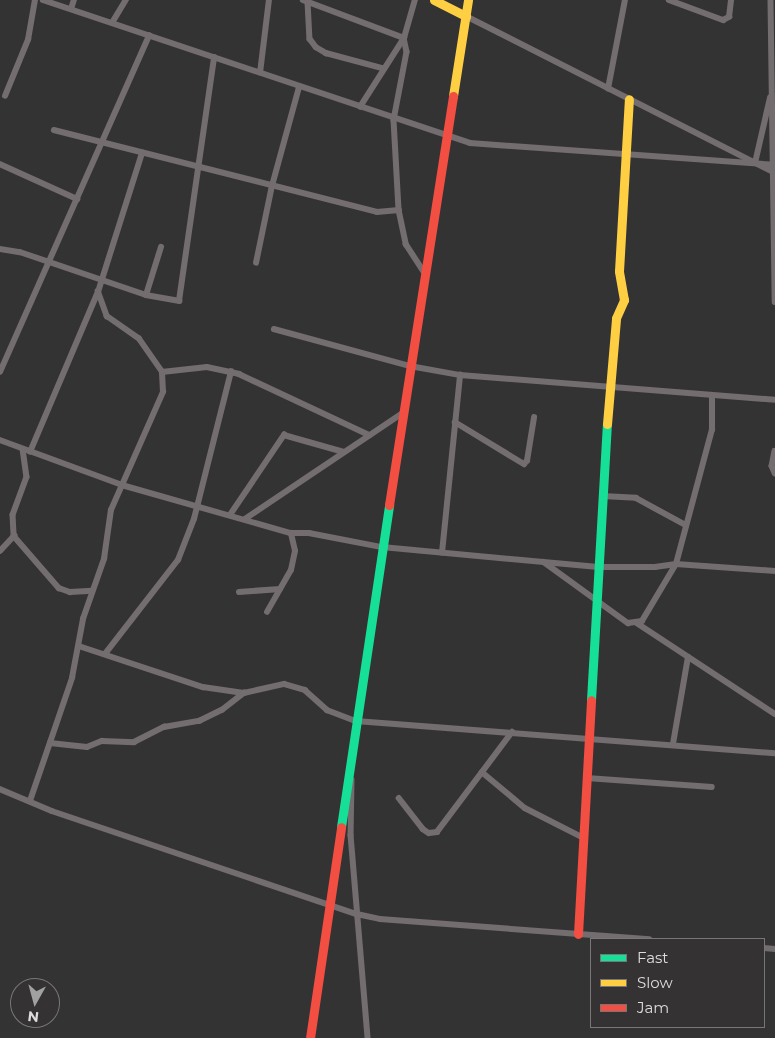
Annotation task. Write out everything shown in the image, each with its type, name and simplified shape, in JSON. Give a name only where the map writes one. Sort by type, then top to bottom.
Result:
[{"type":"street","points":[[5,96],[28,40],[35,0]]},
{"type":"street","points":[[43,0],[394,120],[470,143],[774,165]]},
{"type":"street","points":[[71,9],[74,0]]},
{"type":"street","points":[[112,23],[126,0]]},
{"type":"street","points":[[260,73],[269,0]]},
{"type":"street","points":[[360,107],[382,68],[404,38],[415,0]]},
{"type":"street","points":[[434,0],[774,173]]},
{"type":"street","points":[[310,1038],[382,547],[468,0]]},
{"type":"street","points":[[608,89],[625,0]]},
{"type":"street","points":[[669,0],[723,20],[729,17],[731,0]]},
{"type":"street","points":[[771,0],[775,302]]},
{"type":"street","points":[[382,68],[326,53],[316,47],[310,39],[305,1],[404,38]]},
{"type":"street","points":[[0,372],[46,262],[104,143],[149,35]]},
{"type":"street","points":[[404,38],[407,52],[394,120],[399,210],[406,244],[424,273]]},
{"type":"street","points":[[0,249],[46,262],[100,282],[146,295],[179,301],[214,57]]},
{"type":"street","points":[[755,163],[775,76]]},
{"type":"street","points":[[256,263],[272,186],[299,87]]},
{"type":"street","points":[[578,934],[602,496],[616,318],[624,300],[619,271],[629,99]]},
{"type":"street","points":[[54,130],[377,212],[399,210]]},
{"type":"street","points":[[30,452],[98,292],[142,153]]},
{"type":"street","points":[[0,164],[77,199]]},
{"type":"street","points":[[146,295],[161,247]]},
{"type":"street","points":[[30,802],[79,646],[92,591],[104,559],[111,510],[156,414],[163,392],[162,372],[139,338],[107,317],[98,292]]},
{"type":"street","points":[[274,329],[410,366],[460,375],[775,400]]},
{"type":"street","points":[[162,372],[207,368],[231,372],[369,435]]},
{"type":"street","points":[[105,654],[178,560],[196,507],[231,372]]},
{"type":"street","points":[[442,553],[460,375]]},
{"type":"street","points":[[544,562],[628,623],[642,621],[676,564],[712,430],[712,396]]},
{"type":"street","points":[[245,519],[403,413]]},
{"type":"street","points":[[455,422],[524,464],[527,461],[534,418]]},
{"type":"street","points":[[230,515],[284,435],[344,452]]},
{"type":"street","points":[[0,440],[122,485],[291,533],[309,533],[382,547],[598,567],[655,567],[676,564],[775,571]]},
{"type":"street","points":[[23,449],[27,477],[13,514],[14,536],[59,588],[70,592],[92,591]]},
{"type":"street","points":[[775,451],[772,466],[775,473]]},
{"type":"street","points":[[602,496],[636,498],[686,525]]},
{"type":"street","points":[[267,612],[291,570],[295,551],[291,533]]},
{"type":"street","points":[[0,551],[14,536]]},
{"type":"street","points":[[238,592],[280,589]]},
{"type":"street","points":[[637,623],[775,714]]},
{"type":"street","points":[[79,646],[203,687],[244,693],[284,684],[305,690],[327,710],[356,721],[673,744],[775,754]]},
{"type":"street","points":[[673,744],[688,657]]},
{"type":"street","points":[[50,743],[87,747],[102,741],[134,742],[164,727],[207,717],[222,710],[244,693]]},
{"type":"street","points":[[398,798],[423,829],[434,834],[512,732]]},
{"type":"street","points":[[353,742],[351,835],[356,914],[368,1038]]},
{"type":"street","points":[[482,772],[525,808],[584,838]]},
{"type":"street","points":[[587,778],[712,787]]},
{"type":"street","points":[[0,789],[30,802],[328,906],[356,914],[380,919],[635,938]]},
{"type":"traffic: fast","points":[[591,700],[607,424]]},
{"type":"traffic: fast","points":[[341,827],[389,505]]},
{"type":"traffic: slow","points":[[434,0],[466,16]]},
{"type":"traffic: slow","points":[[453,96],[468,0]]},
{"type":"traffic: slow","points":[[607,424],[616,318],[624,300],[619,271],[629,99]]},
{"type":"traffic: jam","points":[[389,505],[453,96]]},
{"type":"traffic: jam","points":[[578,934],[591,700]]},
{"type":"traffic: jam","points":[[310,1038],[341,827]]}]
